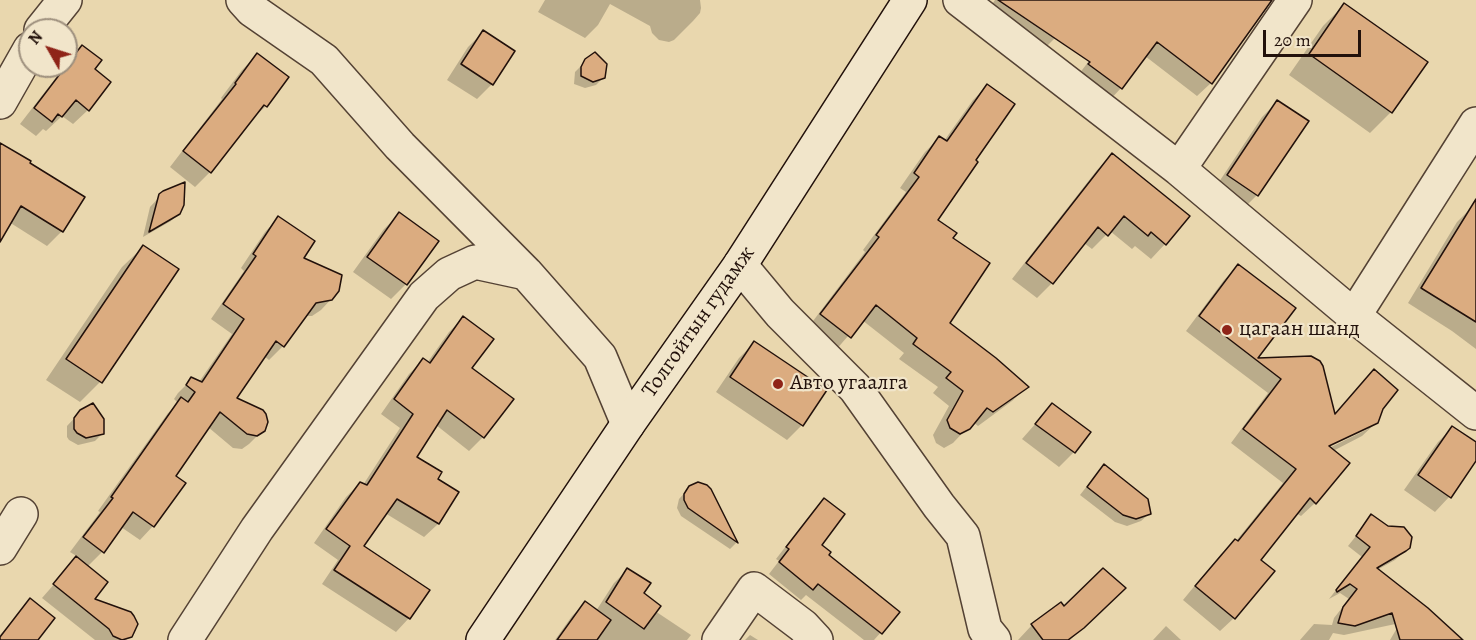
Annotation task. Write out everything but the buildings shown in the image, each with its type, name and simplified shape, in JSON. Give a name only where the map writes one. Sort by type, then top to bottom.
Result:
[{"type":"street","points":[[51,18],[65,0]]},
{"type":"street","name":"Толгойтын гудамж","points":[[483,640],[628,424],[740,265],[910,0]]},
{"type":"street","points":[[960,0],[1179,169],[1354,316],[1476,413]]},
{"type":"street","points":[[1179,169],[1295,0]]},
{"type":"street","points":[[242,3],[324,60],[400,146],[526,273],[600,357],[628,424]]},
{"type":"street","points":[[0,102],[18,70]]},
{"type":"street","points":[[1354,316],[1476,124]]},
{"type":"street","points":[[185,640],[257,529],[424,296],[449,274],[475,262],[526,273]]},
{"type":"street","points":[[740,265],[780,313],[855,388],[963,536],[985,629],[994,640]]},
{"type":"street","points":[[0,548],[21,514]]},
{"type":"street","points":[[719,640],[754,589],[803,626],[816,640]]},
{"type":"place","name":"цагаан шанд","points":[[1227,330]]},
{"type":"place","name":"Авто угаалга","points":[[778,384]]}]
